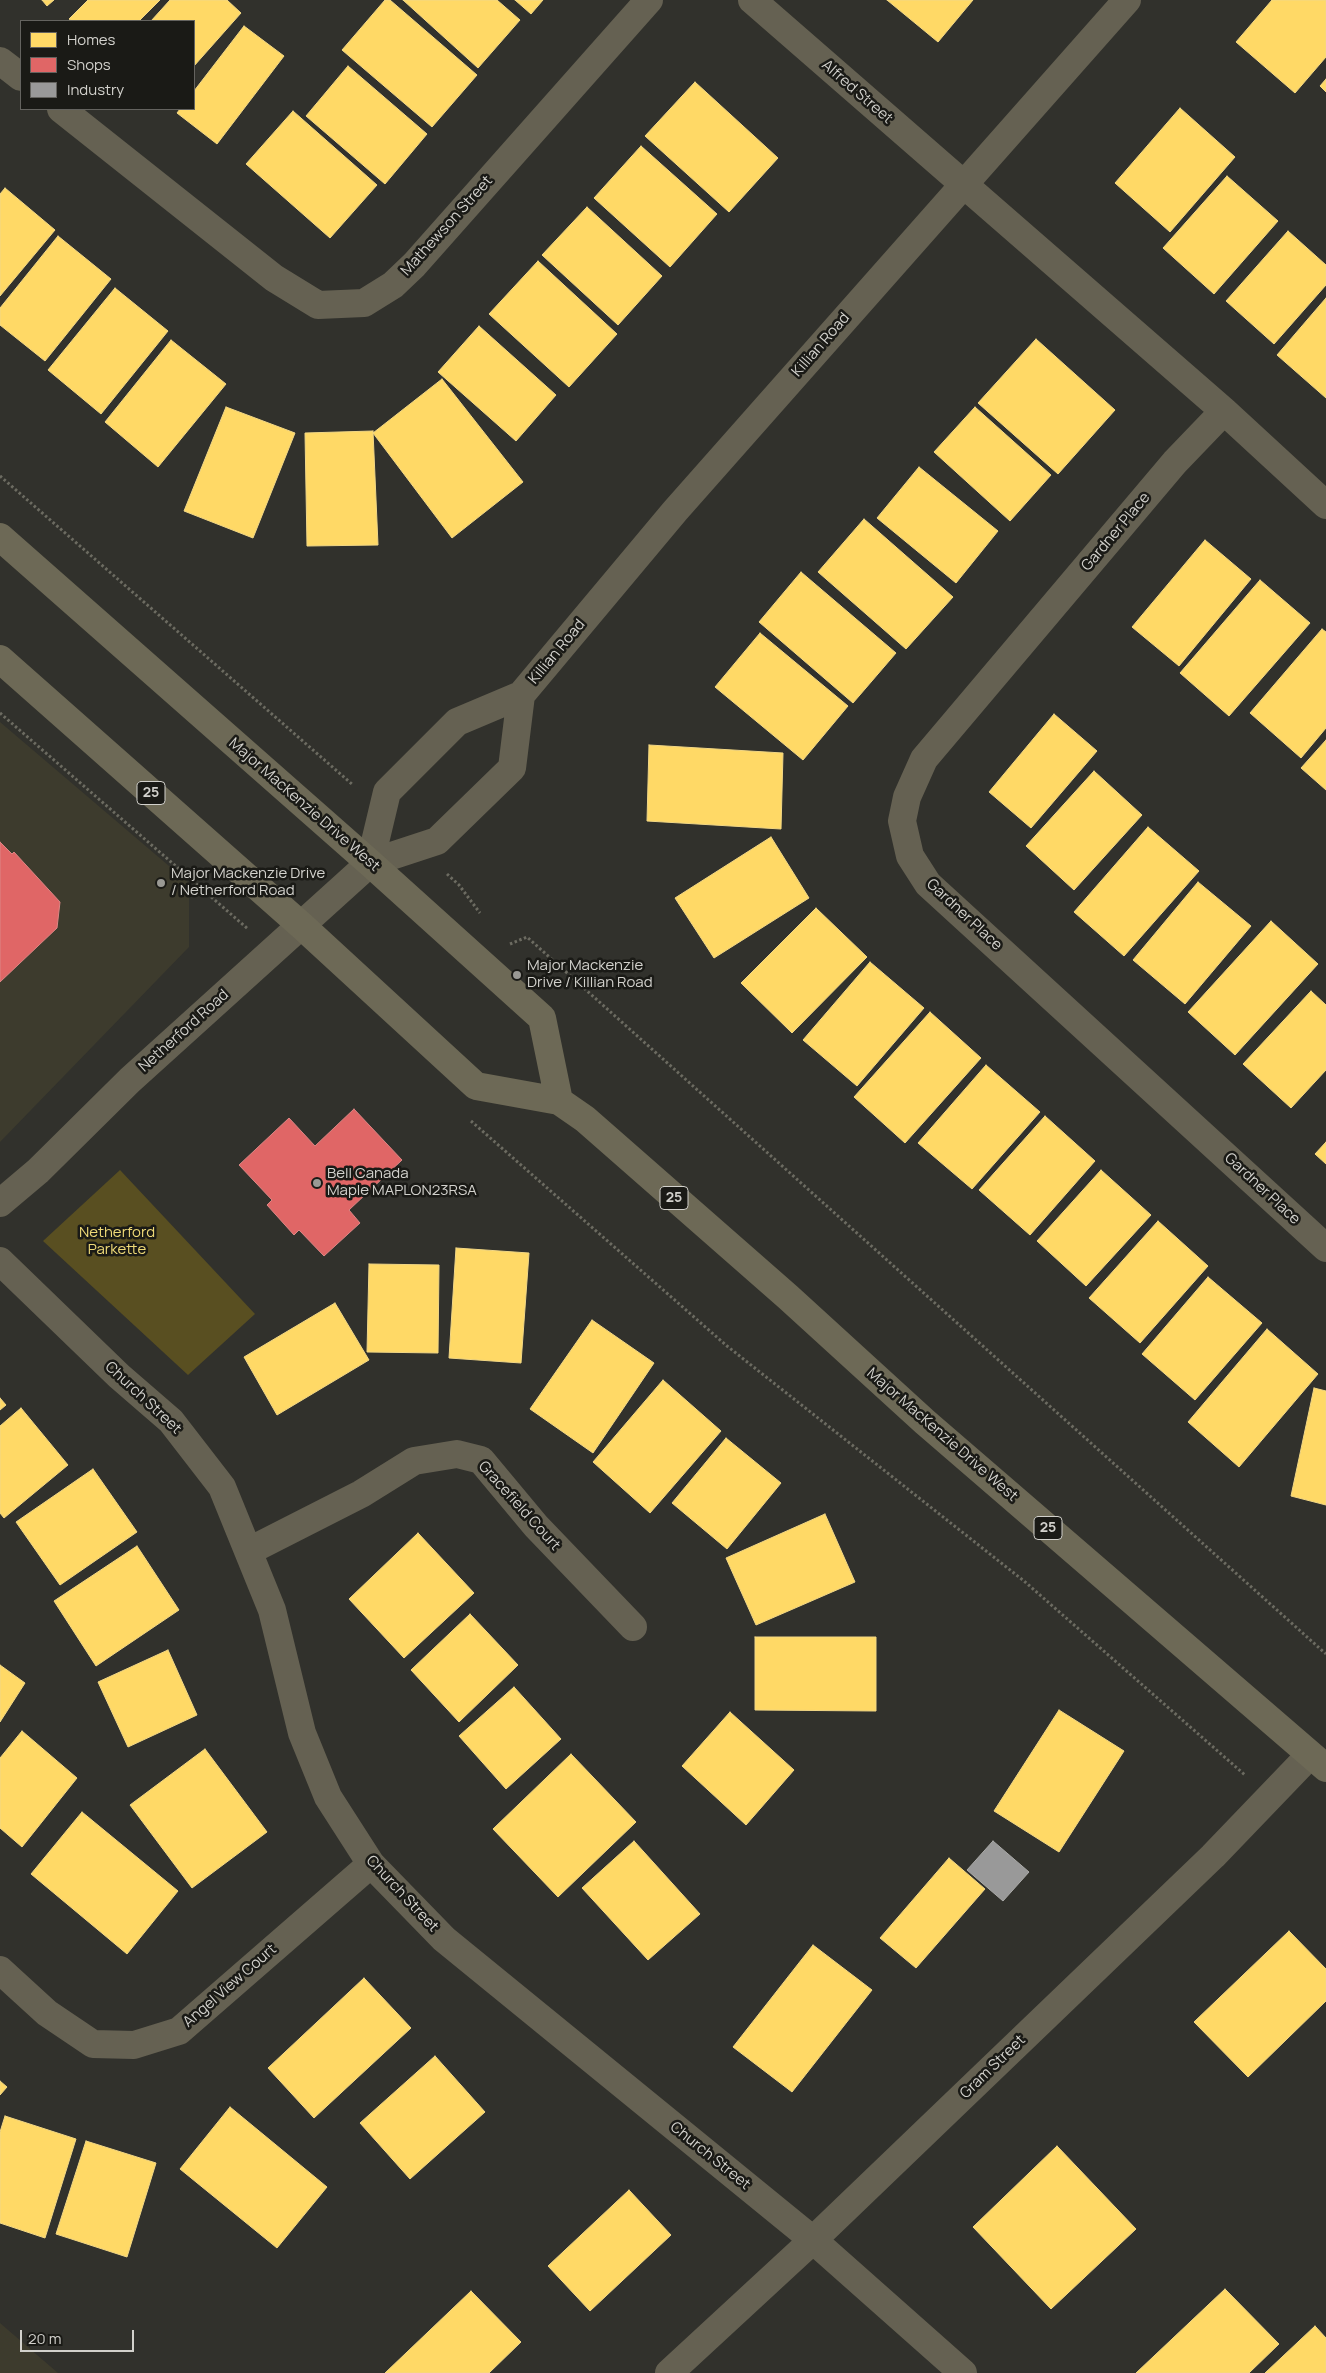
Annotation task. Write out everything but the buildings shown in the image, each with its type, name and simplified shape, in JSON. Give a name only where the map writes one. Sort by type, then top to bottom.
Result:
[{"type":"main road","name":"Major MacKenzie Drive West","points":[[0,537],[370,863],[542,1018],[559,1101]]},
{"type":"main road","name":"Major MacKenzie Drive West","points":[[0,659],[302,926],[476,1086],[559,1101],[592,1126],[788,1297],[925,1422],[1318,1761]]},
{"type":"street","name":"Mathewson Street","points":[[62,110],[274,278],[318,305],[364,303],[393,285],[414,265],[649,0]]},
{"type":"street","name":"Alfred Street","points":[[752,0],[962,185]]},
{"type":"street","name":"Killian Road","points":[[370,863],[387,792],[457,722],[521,695],[675,512],[1127,0]]},
{"type":"street","points":[[0,61],[20,77]]},
{"type":"street","points":[[962,185],[1224,411],[1326,505]]},
{"type":"street","name":"Gardner Place","points":[[1224,411],[1175,462],[924,759],[907,797],[902,821],[910,856],[928,884],[1326,1248]]},
{"type":"street","name":"Killian Road","points":[[370,863],[437,841],[512,768],[521,695]]},
{"type":"street","name":"Netherford Road","points":[[0,1203],[38,1171],[130,1080],[370,863]]},
{"type":"street","name":"Church Street","points":[[0,1261],[119,1376],[171,1421],[222,1487],[272,1610],[302,1733],[328,1797],[371,1864],[444,1939],[813,2240],[963,2373]]},
{"type":"street","name":"Gracefield Court","points":[[249,1551],[361,1494],[414,1461],[458,1454],[481,1460],[536,1526],[633,1627]]},
{"type":"street","name":"Gram Street","points":[[669,2373],[813,2240],[1213,1856],[1269,1797],[1318,1761]]},
{"type":"street","name":"Angel View Court","points":[[0,1970],[47,2013],[93,2044],[134,2045],[179,2031],[371,1864]]},
{"type":"path","points":[[0,476],[342,775]]},
{"type":"path","points":[[0,713],[235,918]]},
{"type":"path","points":[[459,885],[486,919]]},
{"type":"path","points":[[504,938],[510,944],[527,937],[1326,1654]]},
{"type":"path","points":[[465,1116],[727,1346],[1024,1581],[1269,1797]]},
{"type":"shaded area","points":[[0,722],[189,883],[189,947],[0,1142]]},
{"type":"shaded area","points":[[0,2323],[58,2373],[0,2373]]},
{"type":"green space","name":"Netherford Parkette","points":[[120,1170],[255,1314],[188,1375],[43,1241]]},
{"type":"place","name":"Major Mackenzie Drive / Netherford Road","points":[[161,883]]},
{"type":"place","name":"Major Mackenzie Drive / Killian Road","points":[[517,975]]},
{"type":"place","name":"Bell Canada Maple MAPLON23RSA","points":[[317,1183]]}]
